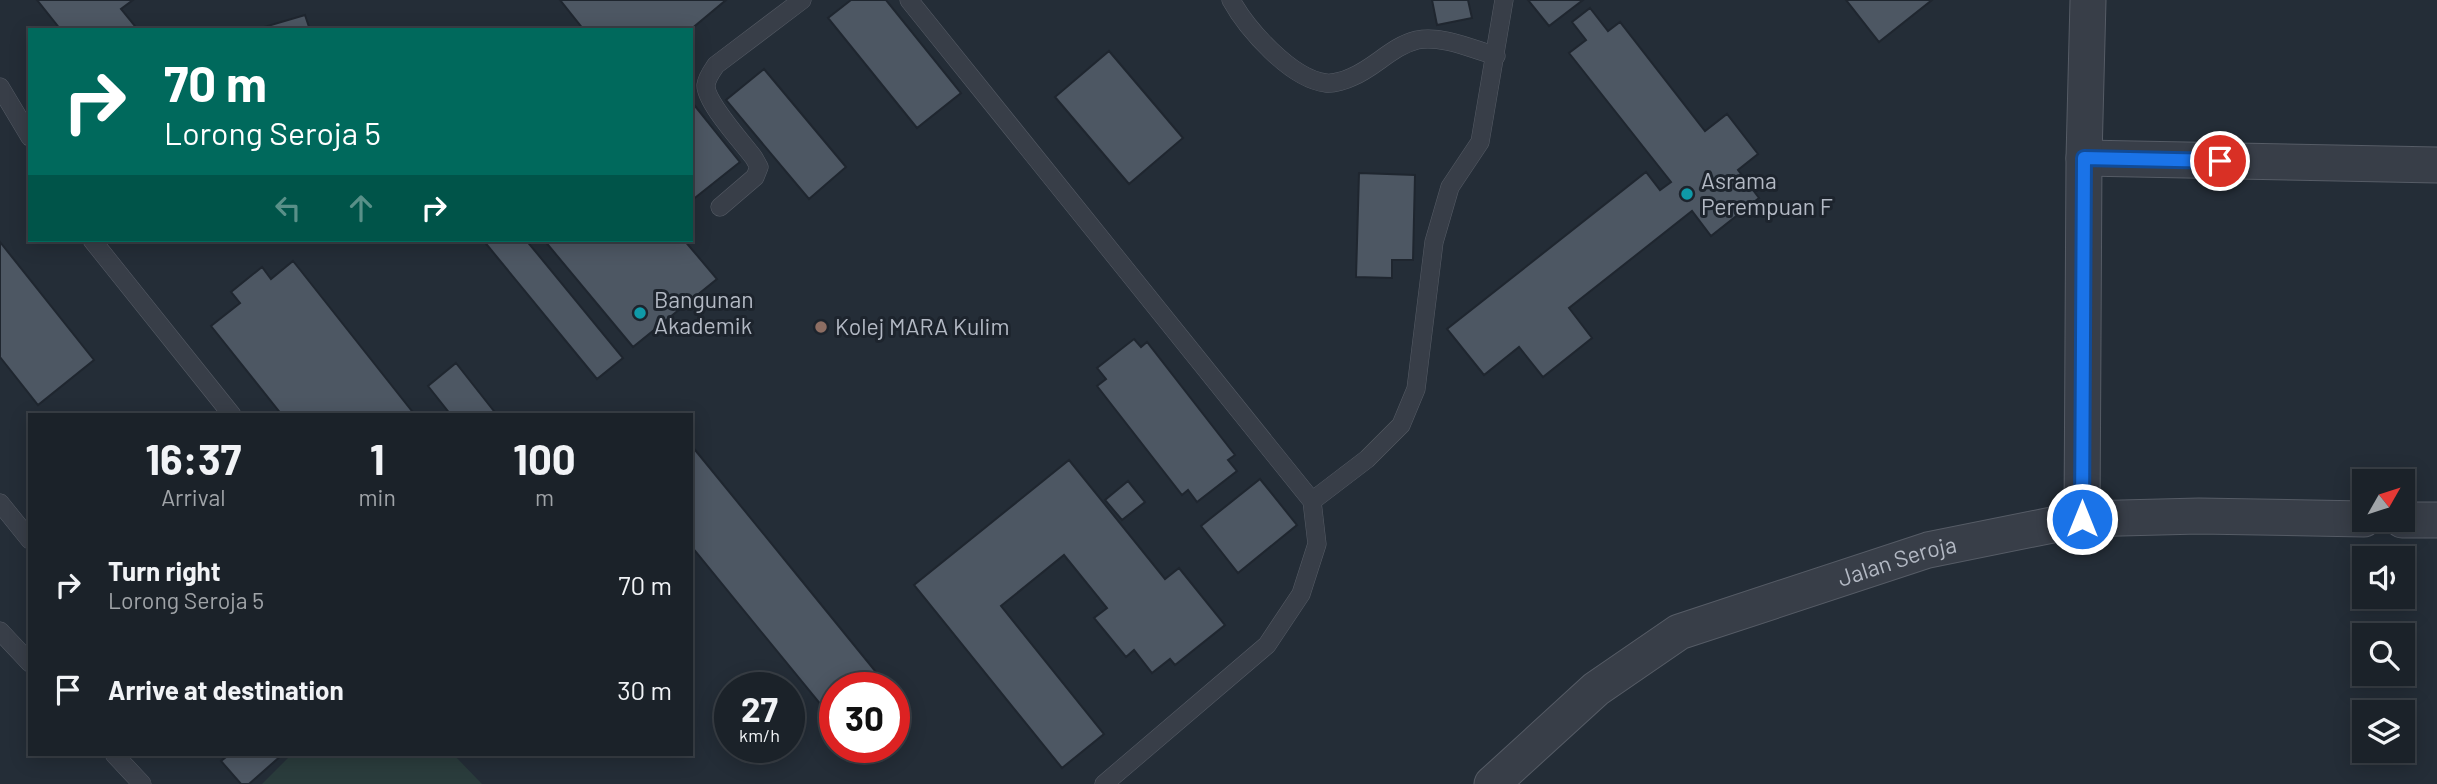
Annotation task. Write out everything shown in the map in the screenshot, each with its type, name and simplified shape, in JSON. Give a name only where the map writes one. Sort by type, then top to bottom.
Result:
[{"type":"street","points":[[2082,519],[2084,158],[2088,0]]},
{"type":"street","points":[[2084,158],[2437,165]]},
{"type":"street","name":"Jalan Seroja","points":[[1492,784],[1596,690],[1679,632],[1928,550],[2082,519],[2199,516],[2352,519]]},
{"type":"street","points":[[2415,520],[2437,520]]},
{"type":"lane","points":[[720,207],[755,177],[759,167],[711,102],[705,87],[709,75],[716,65],[802,0]]},
{"type":"lane","points":[[909,0],[1312,501],[1317,544],[1301,594],[1267,645],[1104,784]]},
{"type":"lane","points":[[1220,0],[1234,6],[1259,38],[1282,60],[1304,75],[1327,83],[1349,79],[1368,69],[1395,48],[1419,40],[1445,41],[1496,56]]},
{"type":"lane","points":[[1312,501],[1367,459],[1401,425],[1416,389],[1434,242],[1450,187],[1480,142],[1504,0]]},
{"type":"lane","points":[[0,87],[28,134]]},
{"type":"lane","points":[[94,242],[230,413]]},
{"type":"lane","points":[[0,503],[28,538]]},
{"type":"lane","points":[[0,631],[28,661]]},
{"type":"lane","points":[[116,756],[142,784]]},
{"type":"shaded area","points":[[290,756],[455,756],[482,784],[262,784]]},
{"type":"building","points":[[37,0],[133,0],[121,9],[135,26],[132,28],[59,28]]},
{"type":"building","points":[[560,0],[726,0],[692,28],[582,28]]},
{"type":"building","points":[[851,0],[886,0],[961,93],[917,128],[828,18]]},
{"type":"building","points":[[1432,0],[1468,0],[1472,18],[1437,25]]},
{"type":"building","points":[[1528,0],[1583,0],[1549,26]]},
{"type":"building","points":[[1846,0],[1932,0],[1879,42]]},
{"type":"building","name":"Asrama Perempuan F","points":[[1590,8],[1608,31],[1620,22],[1705,131],[1727,114],[1758,154],[1738,170],[1759,198],[1711,236],[1692,211],[1569,308],[1592,338],[1543,377],[1519,347],[1484,375],[1447,329],[1646,172],[1660,190],[1671,182],[1569,53],[1586,40],[1572,22]]},
{"type":"building","points":[[305,15],[309,28],[261,28]]},
{"type":"building","points":[[1109,51],[1183,138],[1129,184],[1055,97]]},
{"type":"building","points":[[764,69],[846,167],[809,199],[726,100]]},
{"type":"building","points":[[693,103],[740,162],[693,199]]},
{"type":"building","points":[[1359,173],[1415,175],[1413,260],[1392,260],[1392,278],[1356,277]]},
{"type":"building","points":[[0,242],[94,360],[38,405],[0,357]]},
{"type":"building","name":"Bangunan Akademik","points":[[485,242],[528,242],[623,358],[597,379]]},
{"type":"building","name":"Bangunan Akademik","points":[[546,242],[686,242],[717,279],[633,347]]},
{"type":"building","points":[[293,261],[413,413],[280,413],[211,326],[240,303],[231,292],[262,267],[271,279]]},
{"type":"building","points":[[1134,339],[1141,347],[1147,342],[1235,455],[1228,460],[1237,471],[1197,502],[1188,490],[1182,495],[1097,386],[1106,379],[1097,368]]},
{"type":"building","points":[[456,363],[495,413],[449,413],[428,386]]},
{"type":"building","points":[[693,447],[876,672],[819,672],[819,702],[805,685],[805,672],[794,672],[693,548]]},
{"type":"building","points":[[1069,460],[1165,579],[1179,568],[1225,625],[1175,665],[1170,659],[1152,673],[1134,650],[1126,657],[1094,618],[1107,608],[1064,555],[1001,606],[1104,734],[1062,768],[914,585]]},
{"type":"building","points":[[1260,479],[1297,525],[1238,573],[1201,526]]},
{"type":"building","points":[[1128,481],[1145,502],[1122,520],[1105,500]]},
{"type":"building","points":[[227,756],[281,756],[249,784],[241,784],[221,761]]},
{"type":"place","name":"Asrama Perempuan F","points":[[1687,194]]},
{"type":"place","name":"Bangunan Akademik","points":[[640,313]]},
{"type":"place","name":"Kolej MARA Kulim","points":[[821,327]]},
{"type":"route","points":[[2082,519],[2084,158],[2220,161]]}]
